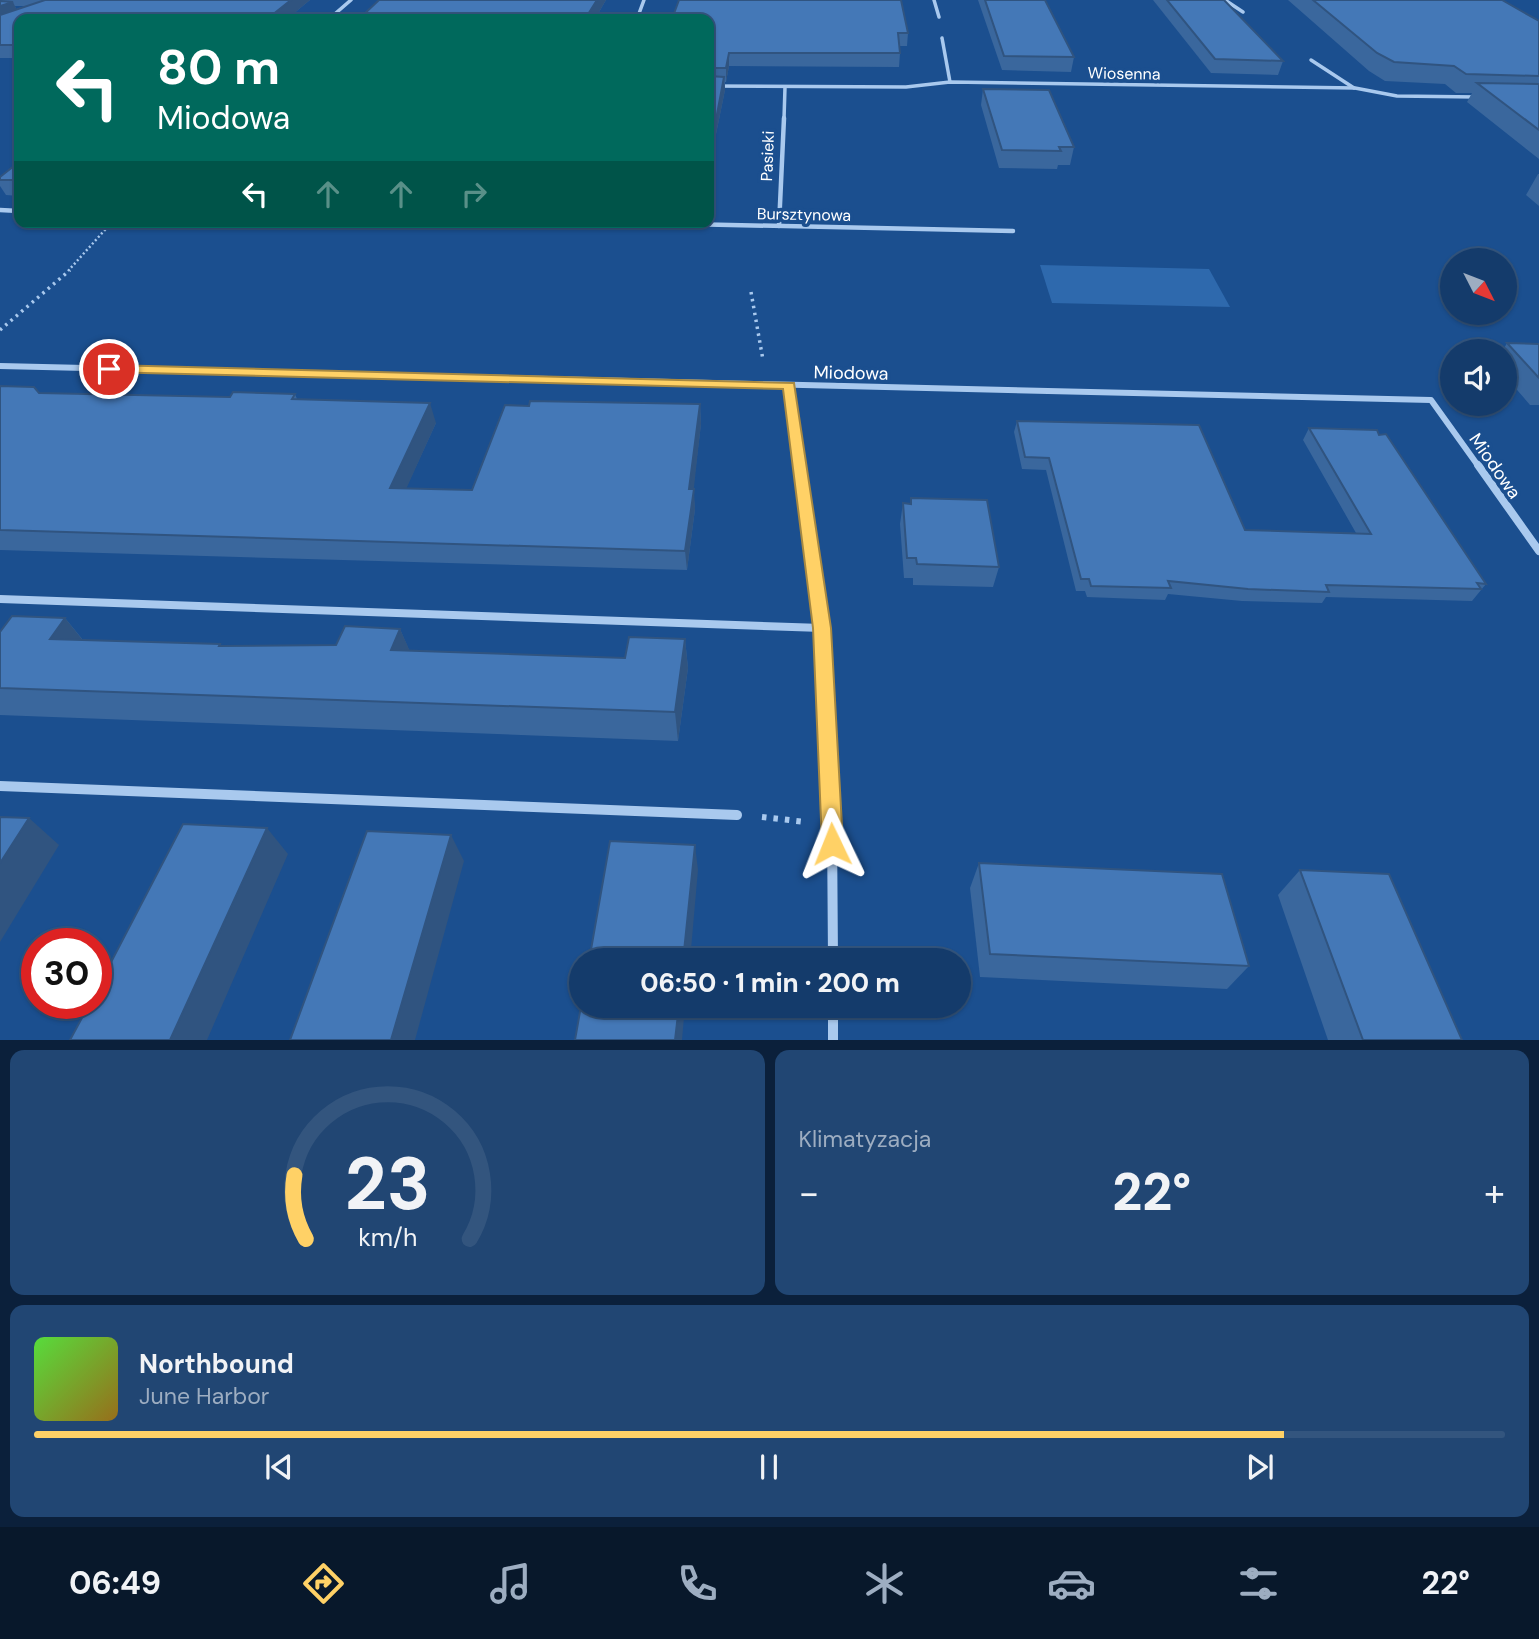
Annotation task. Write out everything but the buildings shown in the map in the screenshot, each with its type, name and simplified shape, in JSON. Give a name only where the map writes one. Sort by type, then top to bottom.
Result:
[{"type":"street","points":[[335,14],[351,0]]},
{"type":"street","points":[[934,0],[939,17]]},
{"type":"street","points":[[1226,0],[1243,12]]},
{"type":"street","points":[[942,38],[950,82]]},
{"type":"street","points":[[1311,60],[1355,88]]},
{"type":"street","name":"Wiosenna","points":[[714,86],[906,87],[950,82],[1355,88],[1397,96],[1488,98]]},
{"type":"street","name":"Pasieki","points":[[779,226],[785,87]]},
{"type":"street","name":"Bursztynowa","points":[[714,225],[1013,230]]},
{"type":"street","name":"Miodowa","points":[[0,366],[1431,400],[1539,551]]},
{"type":"street","points":[[789,386],[822,628],[832,825],[833,948]]},
{"type":"street","points":[[0,599],[822,628]]},
{"type":"street","points":[[0,786],[737,815]]},
{"type":"street","points":[[833,1018],[833,1040]]},
{"type":"path","points":[[0,330],[78,263],[107,228]]},
{"type":"path","points":[[751,292],[758,318],[763,361],[767,369],[789,386]]},
{"type":"path","points":[[737,815],[832,825]]},
{"type":"shaded area","points":[[1040,265],[1209,269],[1230,307],[1052,303]]},
{"type":"route","points":[[109,369],[789,386],[822,628],[832,844]]}]
